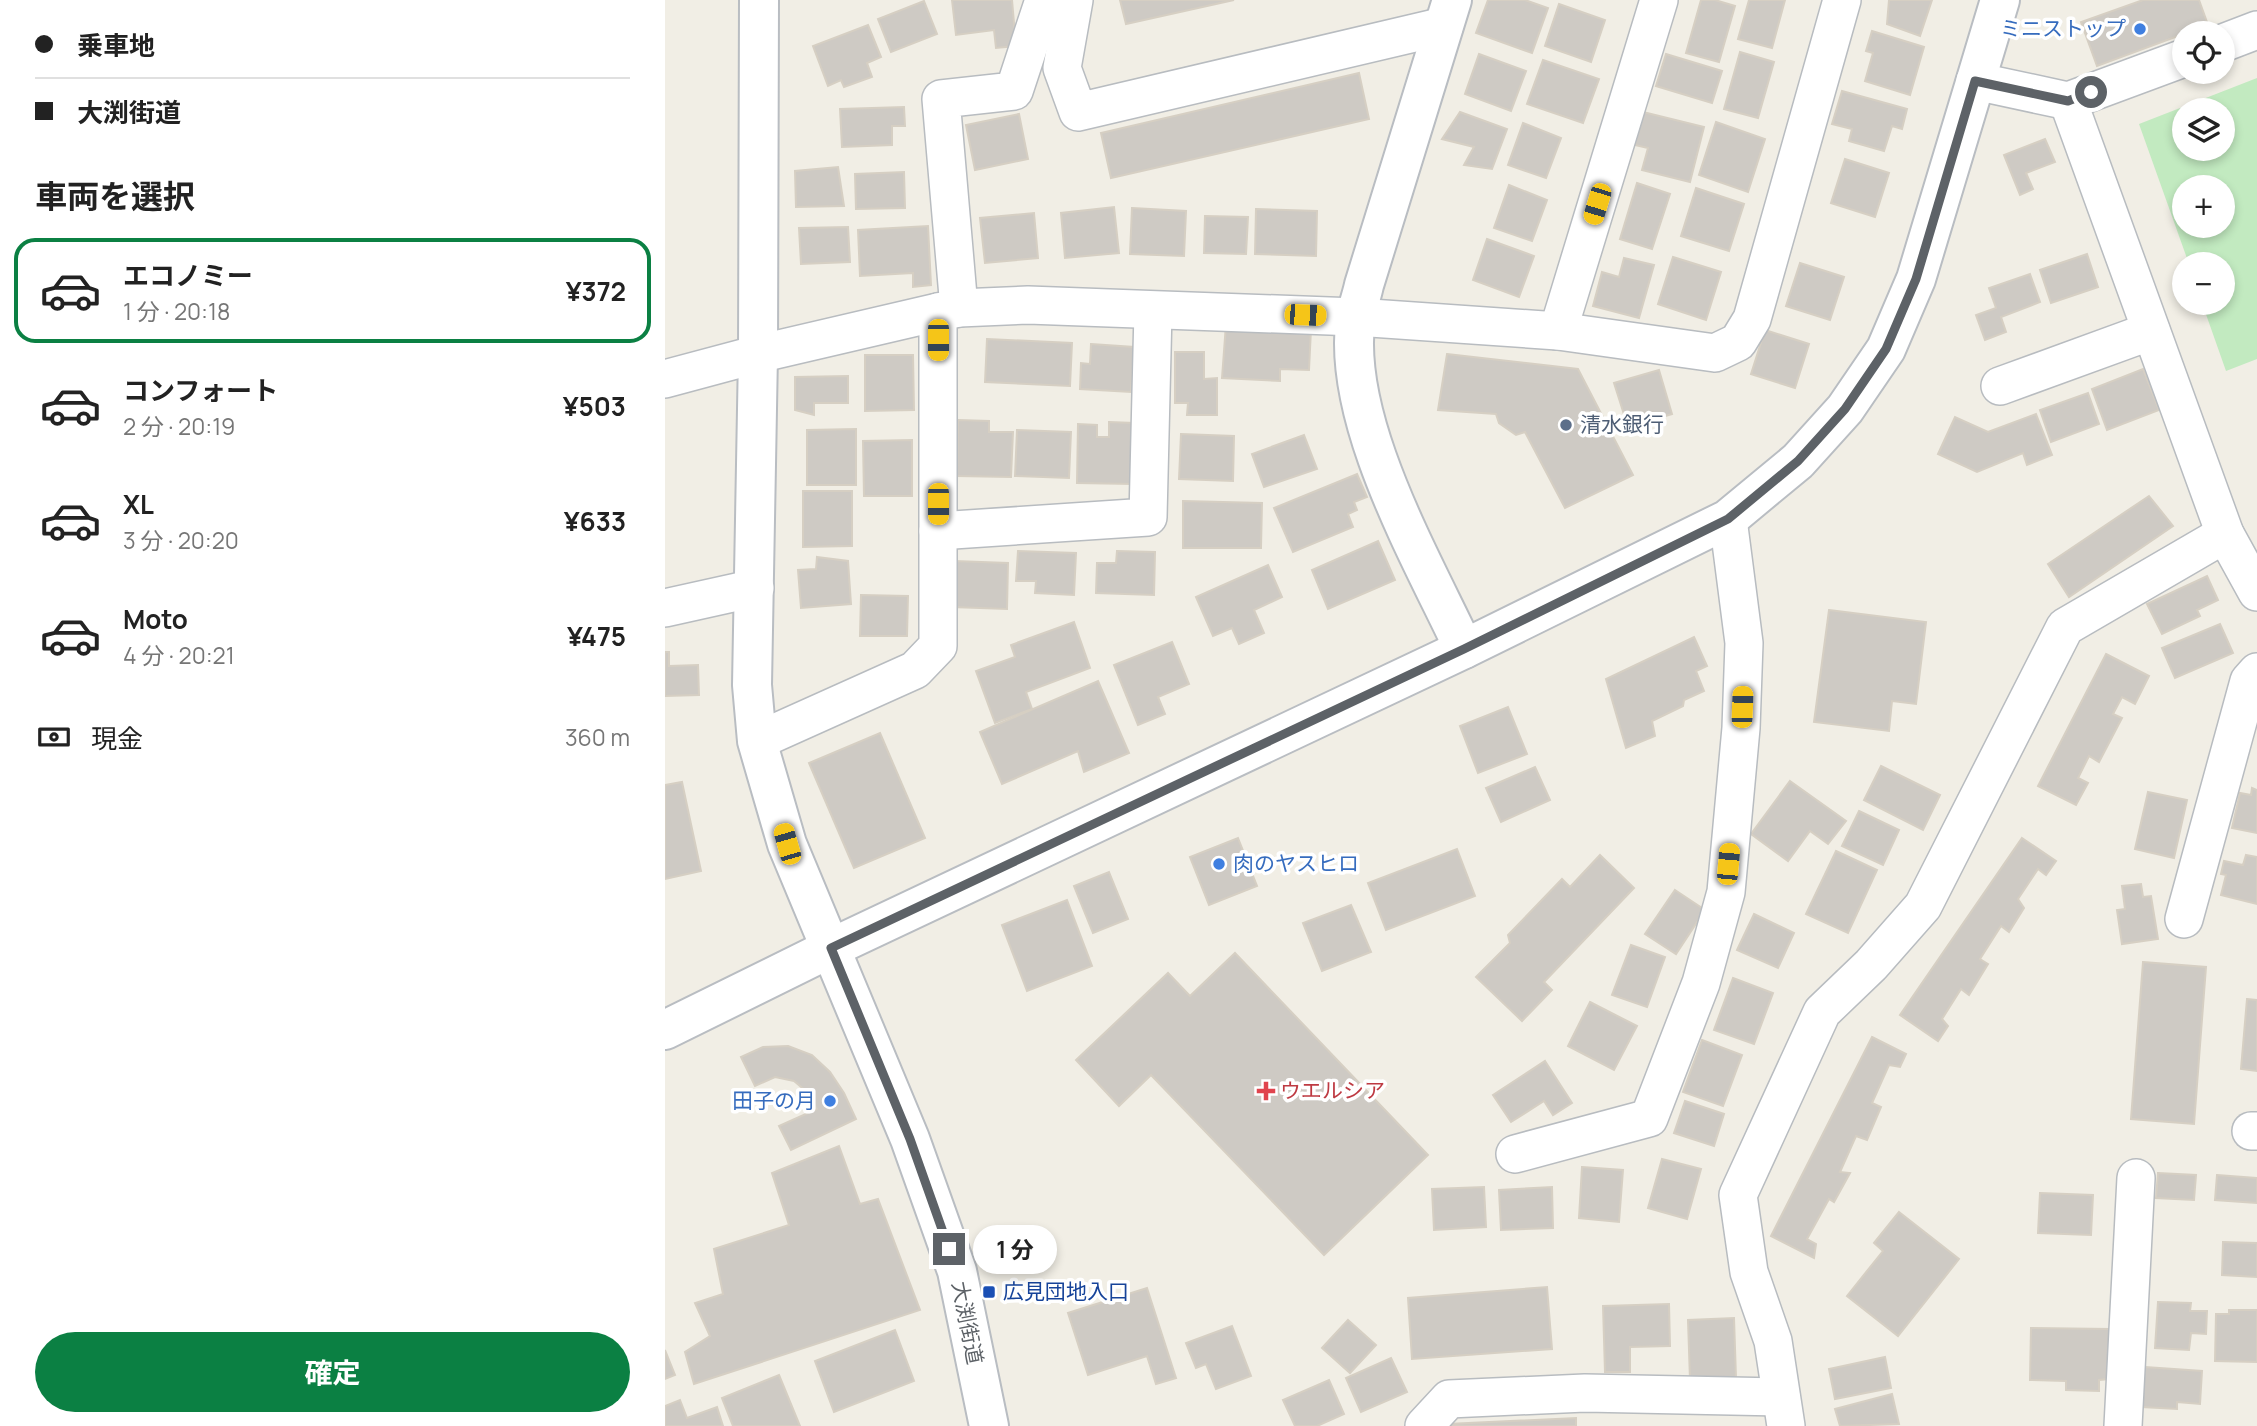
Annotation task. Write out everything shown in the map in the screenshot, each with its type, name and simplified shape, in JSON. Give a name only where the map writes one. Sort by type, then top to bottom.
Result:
[{"type":"street","name":"大渕街道","points":[[759,0],[758,354],[752,685],[757,741],[787,844],[910,1139],[957,1271],[989,1426]]},
{"type":"street","points":[[757,741],[915,670],[938,646],[938,531],[949,310],[941,99],[1014,91],[1044,0]]},
{"type":"street","points":[[1074,0],[1062,68],[1078,112],[1448,13]]},
{"type":"street","points":[[1558,331],[1659,0]]},
{"type":"street","points":[[665,379],[758,354],[949,310],[1028,305],[1356,317],[1558,331],[1715,353],[1738,341],[1752,319],[1842,0]]},
{"type":"street","points":[[665,1030],[831,948],[1464,649],[1728,519],[1798,461],[1845,409],[1886,349],[1916,279],[2000,0]]},
{"type":"street","points":[[1448,13],[1356,317],[1355,360],[1363,416],[1388,485],[1464,649]]},
{"type":"street","points":[[2235,38],[2257,30]]},
{"type":"street","points":[[1975,81],[2068,101],[2172,62]]},
{"type":"street","points":[[2068,101],[2225,534],[2257,592]]},
{"type":"street","points":[[938,531],[1148,517],[1153,311]]},
{"type":"street","points":[[2000,386],[2151,331]]},
{"type":"street","points":[[1515,1154],[1649,1118],[1701,983],[1726,892],[1741,728],[1744,643],[1728,519]]},
{"type":"street","points":[[1424,1426],[1449,1399],[1585,1392],[1783,1411],[1773,1342],[1749,1272],[1738,1195],[1822,1012],[1871,965],[1923,906],[2065,627],[2225,534]]},
{"type":"street","points":[[665,608],[755,588]]},
{"type":"street","points":[[2184,919],[2249,681],[2257,672]]},
{"type":"street","points":[[2123,1426],[2136,1178]]},
{"type":"green space","points":[[2257,78],[2257,359],[2226,371],[2206,315],[2235,315],[2235,252],[2185,252],[2180,238],[2235,238],[2235,175],[2172,175],[2172,216],[2139,124],[2172,111],[2172,161],[2235,161],[2235,98],[2206,98]]},
{"type":"building","points":[[952,0],[1012,0],[1016,46],[996,48],[994,30],[956,35]]},
{"type":"building","points":[[1120,0],[1234,0],[1126,24]]},
{"type":"building","points":[[1488,0],[1525,0],[1548,8],[1532,53],[1476,33]]},
{"type":"building","points":[[1701,0],[1715,0],[1735,6],[1719,62],[1686,53]]},
{"type":"building","points":[[1749,0],[1785,0],[1772,48],[1738,39]]},
{"type":"building","points":[[1889,0],[1932,0],[1920,36],[1887,24]]},
{"type":"building","name":"ミニストップ","points":[[2143,0],[2199,0],[2207,21],[2172,21],[2172,38],[2097,66],[2081,22]]},
{"type":"building","points":[[924,1],[937,34],[891,52],[878,19]]},
{"type":"building","points":[[1559,4],[1605,20],[1591,62],[1545,46]]},
{"type":"building","points":[[868,25],[881,57],[867,63],[872,77],[844,87],[841,80],[828,86],[813,46]]},
{"type":"building","points":[[1872,31],[1924,47],[1910,95],[1865,81],[1873,53],[1866,51]]},
{"type":"building","points":[[1740,52],[1774,62],[1758,118],[1724,109]]},
{"type":"building","points":[[1479,54],[1526,71],[1511,111],[1465,94]]},
{"type":"building","points":[[1666,54],[1722,71],[1712,103],[1656,86]]},
{"type":"building","points":[[1543,60],[1599,79],[1583,123],[1527,104]]},
{"type":"building","points":[[1359,73],[1369,119],[1111,178],[1101,133]]},
{"type":"building","points":[[1842,91],[1907,109],[1902,129],[1892,126],[1884,151],[1849,141],[1852,129],[1832,124]]},
{"type":"building","points":[[904,107],[905,126],[892,126],[892,145],[842,147],[840,109]]},
{"type":"building","points":[[1460,112],[1507,129],[1492,169],[1464,165],[1474,147],[1442,139]]},
{"type":"building","points":[[1643,112],[1704,127],[1690,182],[1642,170],[1648,148],[1635,145]]},
{"type":"building","points":[[1019,114],[1028,159],[975,170],[966,125]]},
{"type":"building","points":[[1716,122],[1765,139],[1748,192],[1699,175]]},
{"type":"building","points":[[1523,123],[1561,138],[1546,178],[1508,165]]},
{"type":"building","points":[[2045,139],[2055,162],[2026,173],[2033,189],[2020,195],[2004,155]]},
{"type":"building","points":[[1845,159],[1889,173],[1875,217],[1831,203]]},
{"type":"building","points":[[838,167],[844,206],[796,207],[795,171]]},
{"type":"building","points":[[904,172],[905,208],[856,209],[855,174]]},
{"type":"building","points":[[1637,183],[1670,194],[1652,249],[1620,239]]},
{"type":"building","points":[[1509,185],[1547,200],[1532,241],[1494,228]]},
{"type":"building","points":[[1696,188],[1744,204],[1729,251],[1681,236]]},
{"type":"building","points":[[1114,207],[1119,253],[1065,258],[1061,213]]},
{"type":"building","points":[[1132,208],[1186,211],[1184,256],[1130,254]]},
{"type":"building","points":[[1256,209],[1317,211],[1316,256],[1255,254]]},
{"type":"building","points":[[1034,213],[1038,258],[985,263],[980,218]]},
{"type":"building","points":[[1205,216],[1248,217],[1246,254],[1204,253]]},
{"type":"building","points":[[928,226],[931,285],[913,287],[913,273],[860,276],[858,230]]},
{"type":"building","points":[[848,227],[850,262],[801,264],[799,228]]},
{"type":"building","points":[[1487,239],[1534,256],[1519,297],[1473,280]]},
{"type":"building","points":[[2087,254],[2098,287],[2051,303],[2040,270]]},
{"type":"building","points":[[1673,257],[1721,272],[1706,320],[1658,304]]},
{"type":"building","points":[[1624,258],[1654,265],[1639,318],[1593,306],[1602,272],[1619,277]]},
{"type":"building","points":[[1800,263],[1844,277],[1830,320],[1786,306]]},
{"type":"building","points":[[2030,274],[2040,302],[2001,317],[2006,332],[1985,340],[1976,315],[1996,308],[1989,288]]},
{"type":"building","points":[[1226,324],[1311,329],[1309,370],[1280,369],[1280,381],[1222,378]]},
{"type":"building","points":[[1765,330],[1809,344],[1795,388],[1751,374]]},
{"type":"building","points":[[987,339],[1072,343],[1070,386],[985,382]]},
{"type":"building","points":[[1091,344],[1134,347],[1131,392],[1080,389],[1081,363],[1090,364]]},
{"type":"building","points":[[1175,352],[1204,352],[1204,379],[1217,378],[1217,415],[1187,415],[1188,403],[1175,403]]},
{"type":"building","points":[[1447,354],[1578,369],[1633,475],[1565,508],[1525,432],[1516,435],[1499,423],[1496,414],[1438,410]]},
{"type":"building","points":[[865,355],[913,355],[914,410],[865,411]]},
{"type":"building","points":[[2143,369],[2159,410],[2107,430],[2092,389]]},
{"type":"building","points":[[1659,370],[1672,414],[1628,427],[1614,383]]},
{"type":"building","points":[[848,376],[848,403],[814,403],[814,415],[795,410],[795,377]]},
{"type":"building","points":[[2088,393],[2099,424],[2051,442],[2040,410]]},
{"type":"building","points":[[2036,414],[2052,455],[2027,465],[2023,453],[1977,472],[1938,454],[1955,417],[1988,432]]},
{"type":"building","points":[[958,420],[989,421],[989,432],[1013,432],[1011,477],[957,476]]},
{"type":"building","points":[[1109,422],[1134,423],[1133,484],[1077,483],[1078,424],[1097,425],[1097,437],[1109,437]]},
{"type":"building","points":[[856,429],[856,485],[807,485],[807,430]]},
{"type":"building","points":[[1017,430],[1071,432],[1069,478],[1015,476]]},
{"type":"building","points":[[1181,434],[1234,436],[1233,481],[1179,479]]},
{"type":"building","points":[[1304,435],[1317,469],[1264,487],[1252,454]]},
{"type":"building","points":[[912,440],[912,496],[864,496],[863,441]]},
{"type":"building","points":[[1357,474],[1367,497],[1354,502],[1357,510],[1348,514],[1353,527],[1293,552],[1274,508]]},
{"type":"building","points":[[803,491],[852,491],[852,546],[803,547]]},
{"type":"building","points":[[2149,496],[2173,526],[2069,597],[2048,564]]},
{"type":"building","points":[[1183,501],[1262,503],[1261,548],[1183,548]]},
{"type":"building","points":[[1378,541],[1395,580],[1328,609],[1312,570]]},
{"type":"building","points":[[1018,551],[1076,553],[1074,595],[1035,593],[1036,581],[1016,581]]},
{"type":"building","points":[[1117,551],[1155,552],[1154,595],[1096,593],[1097,563],[1116,563]]},
{"type":"building","points":[[817,557],[848,561],[851,604],[801,608],[798,570],[816,569]]},
{"type":"building","points":[[954,561],[1008,563],[1007,609],[952,607]]},
{"type":"building","points":[[1268,565],[1282,597],[1254,610],[1264,633],[1239,644],[1232,628],[1213,636],[1196,597]]},
{"type":"building","points":[[2207,576],[2218,600],[2197,610],[2200,616],[2162,634],[2147,604]]},
{"type":"building","points":[[861,595],[908,596],[907,636],[860,636]]},
{"type":"building","points":[[1829,610],[1926,622],[1916,704],[1892,701],[1889,731],[1814,722]]},
{"type":"building","points":[[1074,622],[1090,668],[1026,692],[1032,709],[995,723],[976,671],[1015,657],[1011,645]]},
{"type":"building","points":[[2220,624],[2233,653],[2175,678],[2162,648]]},
{"type":"building","points":[[1694,637],[1707,666],[1696,671],[1704,691],[1684,700],[1683,706],[1652,721],[1655,736],[1626,748],[1606,679]]},
{"type":"building","points":[[1172,642],[1189,684],[1158,697],[1165,714],[1138,725],[1114,665]]},
{"type":"building","points":[[665,652],[669,652],[669,666],[698,665],[699,695],[665,696]]},
{"type":"building","points":[[2106,654],[2149,676],[2135,704],[2122,697],[2113,714],[2122,718],[2099,762],[2089,756],[2078,778],[2088,783],[2076,805],[2038,786]]},
{"type":"building","points":[[1098,681],[1129,753],[1084,772],[1078,751],[1002,784],[980,732]]},
{"type":"building","points":[[1508,707],[1527,754],[1478,773],[1460,726]]},
{"type":"building","points":[[880,733],[925,838],[854,868],[809,763]]},
{"type":"building","points":[[1881,766],[1940,795],[1923,830],[1864,800]]},
{"type":"building","points":[[1535,767],[1550,800],[1501,822],[1486,788]]},
{"type":"building","points":[[1790,781],[1846,821],[1828,844],[1810,831],[1788,861],[1751,834]]},
{"type":"building","points":[[682,782],[701,871],[665,879],[665,785]]},
{"type":"building","points":[[2252,788],[2257,790],[2257,833],[2232,828],[2240,793],[2251,795]]},
{"type":"building","points":[[2148,792],[2187,800],[2174,858],[2135,849]]},
{"type":"building","points":[[1859,811],[1899,830],[1883,865],[1842,846]]},
{"type":"building","points":[[1238,838],[1257,886],[1209,905],[1190,857]]},
{"type":"building","points":[[2022,838],[2056,861],[2046,875],[2038,869],[2018,899],[2024,908],[2009,932],[2001,926],[1980,959],[1988,964],[1969,995],[1961,989],[1942,1019],[1948,1026],[1938,1041],[1900,1015]]},
{"type":"building","points":[[1457,849],[1475,896],[1386,930],[1368,883]]},
{"type":"building","points":[[1836,851],[1877,870],[1848,933],[1806,914]]},
{"type":"building","points":[[1600,855],[1634,888],[1544,982],[1552,990],[1522,1021],[1476,977],[1510,943],[1508,935],[1562,879],[1570,887]]},
{"type":"building","points":[[2246,855],[2257,857],[2257,904],[2221,895],[2226,875],[2221,874],[2224,861],[2243,865]]},
{"type":"building","points":[[1109,872],[1128,919],[1093,933],[1074,886]]},
{"type":"building","points":[[2141,884],[2143,897],[2151,896],[2158,939],[2122,944],[2117,910],[2125,909],[2122,886]]},
{"type":"building","points":[[1675,890],[1705,910],[1676,954],[1645,934]]},
{"type":"building","points":[[1067,900],[1092,966],[1027,991],[1002,925]]},
{"type":"building","points":[[1351,905],[1371,952],[1322,971],[1303,923]]},
{"type":"building","points":[[1754,914],[1794,933],[1778,968],[1737,950]]},
{"type":"building","points":[[1631,945],[1665,957],[1647,1007],[1612,995]]},
{"type":"building","name":"ウエルシア","points":[[1235,953],[1428,1155],[1324,1255],[1151,1075],[1119,1106],[1076,1060],[1168,973],[1190,996]]},
{"type":"building","points":[[2143,962],[2206,967],[2194,1124],[2131,1119]]},
{"type":"building","points":[[1733,978],[1773,993],[1754,1044],[1714,1030]]},
{"type":"building","points":[[2247,999],[2257,1000],[2257,1071],[2241,1069]]},
{"type":"building","points":[[1590,1002],[1637,1026],[1614,1070],[1568,1046]]},
{"type":"building","points":[[1872,1037],[1906,1054],[1900,1067],[1889,1065],[1872,1103],[1881,1107],[1867,1140],[1856,1136],[1840,1172],[1850,1173],[1834,1202],[1829,1199],[1807,1239],[1816,1244],[1814,1258],[1771,1236]]},
{"type":"building","points":[[1702,1040],[1742,1055],[1723,1106],[1683,1092]]},
{"type":"building","name":"田子の月","points":[[788,1046],[812,1055],[830,1072],[856,1119],[791,1150],[779,1126],[817,1109],[807,1092],[794,1081],[775,1077],[755,1086],[741,1057],[763,1047]]},
{"type":"building","points":[[1545,1061],[1572,1103],[1553,1115],[1544,1101],[1511,1122],[1493,1095]]},
{"type":"building","points":[[1685,1101],[1724,1114],[1714,1146],[1674,1133]]},
{"type":"building","points":[[839,1146],[860,1204],[878,1199],[920,1310],[694,1384],[685,1352],[710,1336],[695,1303],[723,1294],[714,1249],[789,1225],[772,1173]]},
{"type":"building","points":[[1662,1159],[1701,1169],[1687,1219],[1648,1208]]},
{"type":"building","points":[[1582,1167],[1623,1170],[1619,1222],[1579,1218]]},
{"type":"building","points":[[2158,1173],[2196,1175],[2194,1200],[2156,1198]]},
{"type":"building","points":[[2217,1175],[2257,1178],[2257,1203],[2215,1200]]},
{"type":"building","points":[[1484,1187],[1486,1227],[1434,1230],[1432,1189]]},
{"type":"building","points":[[1552,1187],[1553,1228],[1501,1230],[1499,1190]]},
{"type":"building","points":[[2040,1193],[2093,1195],[2091,1235],[2038,1233]]},
{"type":"building","points":[[1899,1212],[1959,1259],[1898,1336],[1847,1296],[1883,1251],[1874,1243]]},
{"type":"building","points":[[2223,1242],[2257,1243],[2257,1277],[2222,1275]]},
{"type":"building","points":[[1547,1287],[1552,1349],[1412,1359],[1408,1298]]},
{"type":"building","points":[[1147,1288],[1176,1378],[1156,1384],[1147,1356],[1088,1375],[1068,1313]]},
{"type":"building","points":[[2158,1302],[2191,1303],[2190,1311],[2207,1311],[2206,1334],[2191,1333],[2189,1350],[2155,1348]]},
{"type":"building","points":[[1669,1304],[1670,1346],[1630,1347],[1630,1372],[1605,1372],[1603,1306]]},
{"type":"building","points":[[2229,1310],[2257,1310],[2257,1362],[2215,1361],[2216,1314],[2229,1314]]},
{"type":"building","points":[[1734,1318],[1736,1378],[1690,1380],[1688,1320]]},
{"type":"building","points":[[1348,1320],[1376,1345],[1350,1373],[1322,1348]]},
{"type":"building","points":[[1232,1326],[1251,1376],[1216,1389],[1206,1364],[1196,1368],[1186,1343]]},
{"type":"building","points":[[2031,1328],[2110,1329],[2109,1379],[2099,1380],[2099,1391],[2066,1390],[2066,1381],[2030,1380]]},
{"type":"building","points":[[895,1330],[914,1381],[834,1412],[815,1361]]},
{"type":"building","points":[[665,1350],[675,1375],[665,1379]]},
{"type":"building","points":[[1885,1357],[1891,1388],[1835,1399],[1829,1369]]},
{"type":"building","points":[[1391,1358],[1407,1392],[1361,1412],[1346,1378]]},
{"type":"building","points":[[2145,1367],[2202,1371],[2200,1404],[2177,1402],[2177,1409],[2142,1407]]},
{"type":"building","points":[[779,1375],[800,1426],[733,1426],[722,1398]]},
{"type":"building","points":[[1329,1380],[1344,1414],[1317,1426],[1295,1426],[1283,1400]]},
{"type":"building","points":[[1892,1394],[1899,1424],[1840,1426],[1835,1409]]},
{"type":"building","points":[[680,1400],[687,1418],[717,1407],[723,1426],[665,1426],[665,1406]]},
{"type":"building","points":[[1576,1418],[1576,1426],[1448,1426],[1448,1424]]},
{"type":"place","name":"ミニストップ","points":[[2140,29]]},
{"type":"place","name":"清水銀行","points":[[1566,425]]},
{"type":"place","name":"肉のヤスヒロ","points":[[1219,864]]},
{"type":"place","name":"ウエルシア","points":[[1266,1091]]},
{"type":"place","name":"田子の月","points":[[830,1101]]},
{"type":"place","name":"広見団地入口","points":[[989,1292]]},
{"type":"route","points":[[949,1249],[910,1139],[831,948],[1464,649],[1728,519],[1798,461],[1845,409],[1886,349],[1916,279],[1975,81],[2068,101],[2091,92]]}]
